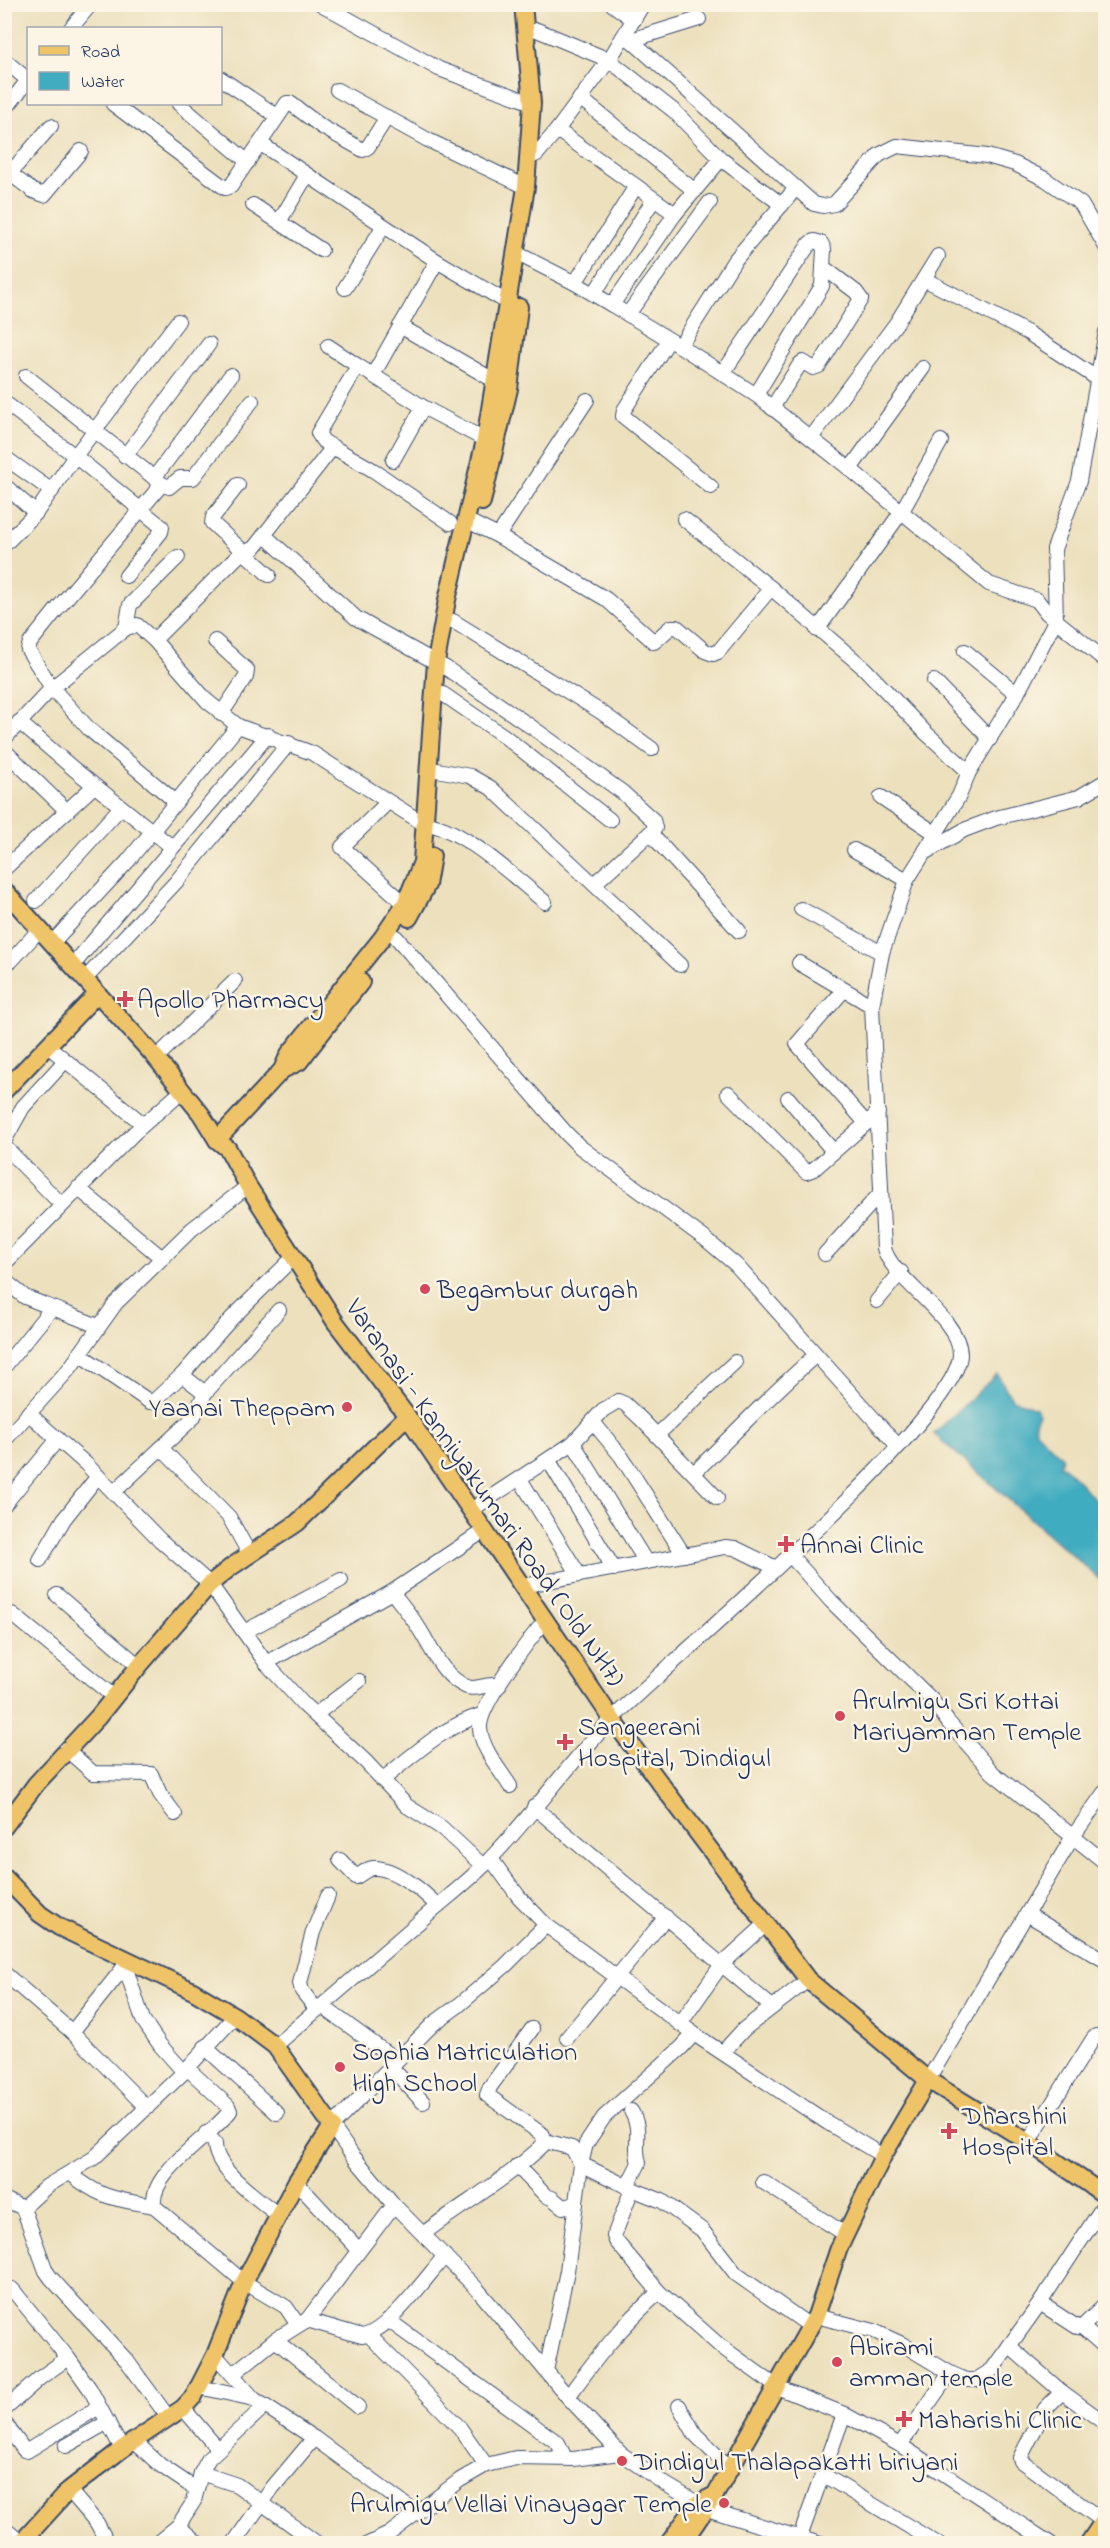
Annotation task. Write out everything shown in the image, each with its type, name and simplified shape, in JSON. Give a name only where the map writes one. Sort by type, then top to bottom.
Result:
[{"type":"main road","points":[[282,1070],[299,1062],[396,937],[414,911],[427,885],[441,665],[464,523],[491,443],[502,386],[521,256],[532,156],[532,103],[523,4]]},
{"type":"main road","points":[[521,256],[526,187],[542,106],[533,4]]},
{"type":"main road","points":[[223,1141],[238,1119],[282,1070],[289,1054],[382,938],[405,904],[422,862],[437,770],[443,694],[441,665],[453,621],[464,523]]},
{"type":"main road","points":[[4,878],[56,939]]},
{"type":"main road","name":"Varanasi - Kanniyakumari Road (Old NH7)","points":[[4,890],[40,929],[56,939],[88,976],[97,994],[159,1054],[182,1091],[223,1141],[248,1186],[336,1323],[408,1416],[612,1719],[808,1980],[928,2080],[1028,2142],[1106,2196]]},
{"type":"main road","points":[[88,976],[210,1113],[223,1141]]},
{"type":"main road","points":[[4,1091],[97,994]]},
{"type":"main road","points":[[210,1113],[229,1121],[238,1119]]},
{"type":"main road","points":[[4,1827],[36,1784],[210,1584],[297,1523],[408,1416]]},
{"type":"main road","points":[[4,1877],[40,1914],[59,1927],[123,1962],[193,1991],[235,2016],[275,2046],[332,2126],[296,2182],[244,2282],[199,2387],[176,2412],[69,2490],[22,2543]]},
{"type":"main road","points":[[682,2544],[706,2503],[730,2469],[813,2321],[845,2234],[883,2156],[928,2080]]},
{"type":"main road","points":[[668,2544],[706,2503]]},
{"type":"main road","points":[[1088,2544],[1104,2519]]},
{"type":"street","points":[[72,27],[91,4]]},
{"type":"street","points":[[321,4],[439,69],[532,103]]},
{"type":"street","points":[[612,4],[634,20]]},
{"type":"street","points":[[532,156],[557,130],[627,38],[643,4]]},
{"type":"street","points":[[627,38],[699,19]]},
{"type":"street","points":[[537,30],[609,60],[674,111],[721,159],[782,205]]},
{"type":"street","points":[[627,38],[814,204],[831,205],[879,155],[897,146],[987,156],[1015,164],[1045,179],[1081,204],[1106,247]]},
{"type":"street","points":[[4,60],[27,79]]},
{"type":"street","points":[[222,79],[277,116]]},
{"type":"street","points":[[4,111],[27,81]]},
{"type":"street","points":[[337,90],[526,187]]},
{"type":"street","points":[[580,98],[695,191]]},
{"type":"street","points":[[114,105],[222,187],[231,186],[287,103],[290,102],[322,127],[363,150],[368,147],[387,117]]},
{"type":"street","points":[[180,105],[248,162]]},
{"type":"street","points":[[51,126],[7,171],[33,191],[44,195],[81,151]]},
{"type":"street","points":[[557,130],[675,214]]},
{"type":"street","points":[[261,144],[436,261],[514,306]]},
{"type":"street","points":[[612,305],[675,214],[721,159]]},
{"type":"street","points":[[279,222],[308,175]]},
{"type":"street","points":[[575,284],[636,186]]},
{"type":"street","points":[[711,487],[623,416],[624,410],[734,261],[796,188]]},
{"type":"street","points":[[594,294],[654,199]]},
{"type":"street","points":[[628,314],[710,201]]},
{"type":"street","points":[[253,205],[321,250]]},
{"type":"street","points":[[345,288],[384,227]]},
{"type":"street","points":[[723,373],[812,241],[823,245],[822,286],[756,395]]},
{"type":"street","points":[[521,256],[628,314],[756,395],[902,511],[989,584],[1033,598],[1047,613],[1106,661]]},
{"type":"street","points":[[811,438],[897,322],[938,256]]},
{"type":"street","points":[[373,375],[436,261]]},
{"type":"street","points":[[772,408],[800,364],[803,362],[813,368],[819,366],[861,299],[823,267]]},
{"type":"street","points":[[924,279],[1028,333],[1098,379]]},
{"type":"street","points":[[6,540],[36,513],[75,456],[178,321]]},
{"type":"street","points":[[400,326],[502,386]]},
{"type":"street","points":[[275,2046],[487,1863],[612,1719],[790,1555],[898,1446],[942,1394],[955,1372],[960,1358],[955,1337],[940,1315],[885,1255],[879,1195],[878,1113],[872,1006],[882,953],[907,880],[959,796],[969,772],[1017,694],[1056,619],[1054,549],[1079,481],[1106,332]]},
{"type":"street","points":[[125,456],[209,344]]},
{"type":"street","points":[[328,346],[423,407],[491,443]]},
{"type":"street","points":[[358,366],[318,433],[322,441],[464,523],[498,536],[606,599],[651,642],[656,641],[671,627],[677,627],[705,651],[713,654],[718,652],[771,588]]},
{"type":"street","points":[[850,469],[922,368]]},
{"type":"street","points":[[176,802],[89,729],[52,688],[30,655],[28,647],[141,509],[231,375]]},
{"type":"street","points":[[26,376],[125,456],[169,487],[180,478],[194,478],[252,401]]},
{"type":"street","points":[[498,536],[587,400]]},
{"type":"street","points":[[4,402],[160,524],[162,529],[126,576]]},
{"type":"street","points":[[393,460],[423,407]]},
{"type":"street","points":[[817,630],[902,511],[941,441]]},
{"type":"street","points":[[154,640],[234,559],[254,548],[333,447]]},
{"type":"street","points":[[4,457],[52,491]]},
{"type":"street","points":[[4,485],[36,513]]},
{"type":"street","points":[[238,485],[213,517],[212,523],[269,575]]},
{"type":"street","points":[[684,519],[771,588],[865,669],[926,732],[969,772]]},
{"type":"street","points":[[264,535],[356,618],[441,665],[622,792],[655,824],[650,833],[594,884]]},
{"type":"street","points":[[126,628],[130,605],[178,557]]},
{"type":"street","points":[[453,621],[602,712],[652,749]]},
{"type":"street","points":[[4,739],[52,688],[126,628],[137,625],[154,640],[193,686],[221,714],[238,726],[290,743],[334,765],[388,802],[430,824],[455,832],[545,902]]},
{"type":"street","points":[[215,641],[247,670],[246,677],[221,714]]},
{"type":"street","points":[[965,651],[1017,694]]},
{"type":"street","points":[[934,681],[990,739]]},
{"type":"street","points":[[443,694],[504,736],[610,820]]},
{"type":"street","points":[[19,722],[94,786],[172,847]]},
{"type":"street","points":[[56,939],[152,832],[238,726]]},
{"type":"street","points":[[75,963],[268,735]]},
{"type":"street","points":[[88,976],[176,882],[290,743]]},
{"type":"street","points":[[4,750],[67,811]]},
{"type":"street","points":[[437,770],[470,776],[484,784],[680,965]]},
{"type":"street","points":[[924,853],[964,830],[996,818],[1079,797],[1106,781]]},
{"type":"street","points":[[4,869],[94,786]]},
{"type":"street","points":[[881,797],[935,833]]},
{"type":"street","points":[[388,802],[342,847],[405,904]]},
{"type":"street","points":[[36,901],[121,807]]},
{"type":"street","points":[[650,833],[739,931]]},
{"type":"street","points":[[854,850],[907,880]]},
{"type":"street","points":[[801,909],[882,953]]},
{"type":"street","points":[[4,965],[12,960],[40,929]]},
{"type":"street","points":[[396,937],[580,1147],[705,1238],[736,1265],[898,1446]]},
{"type":"street","points":[[799,963],[872,1006]]},
{"type":"street","points":[[159,1054],[235,981]]},
{"type":"street","points":[[843,991],[797,1044],[866,1123]]},
{"type":"street","points":[[48,1046],[143,1124]]},
{"type":"street","points":[[4,1141],[24,1107],[64,1061]]},
{"type":"street","points":[[4,1264],[143,1124],[182,1091]]},
{"type":"street","points":[[728,1093],[806,1172],[814,1169],[878,1113]]},
{"type":"street","points":[[788,1098],[833,1151]]},
{"type":"street","points":[[4,1146],[62,1205]]},
{"type":"street","points":[[4,1441],[70,1368],[116,1303],[192,1229],[248,1186]]},
{"type":"street","points":[[78,1188],[162,1258]]},
{"type":"street","points":[[825,1254],[879,1195]]},
{"type":"street","points":[[79,1354],[150,1402],[160,1397],[182,1375],[231,1318],[294,1257]]},
{"type":"street","points":[[877,1300],[901,1272]]},
{"type":"street","points":[[4,1280],[25,1297],[98,1326]]},
{"type":"street","points":[[4,1367],[52,1308]]},
{"type":"street","points":[[114,1492],[194,1418],[205,1393],[279,1310]]},
{"type":"street","points":[[694,1473],[741,1428],[770,1395],[816,1354]]},
{"type":"street","points":[[657,1435],[735,1362]]},
{"type":"street","points":[[182,1375],[205,1393]]},
{"type":"street","points":[[471,1510],[549,1461],[573,1443],[603,1410],[618,1401],[626,1404],[717,1498]]},
{"type":"street","points":[[28,1413],[98,1476],[160,1540],[210,1584],[266,1663],[407,1806],[487,1863],[546,1925],[680,2024],[828,2123],[883,2156]]},
{"type":"street","points":[[593,1422],[621,1456],[684,1555]]},
{"type":"street","points":[[4,1505],[58,1439]]},
{"type":"street","points":[[573,1443],[646,1562]]},
{"type":"street","points":[[161,1448],[229,1517],[250,1555]]},
{"type":"street","points":[[549,1461],[614,1569]]},
{"type":"street","points":[[40,1560],[64,1519],[98,1476]]},
{"type":"street","points":[[520,1479],[579,1575]]},
{"type":"street","points":[[266,1663],[392,1592],[485,1530]]},
{"type":"street","points":[[523,1586],[725,1547],[735,1548],[776,1568]]},
{"type":"street","points":[[790,1555],[831,1601],[932,1700],[948,1722],[993,1773],[1106,1863]]},
{"type":"street","points":[[243,1632],[341,1580]]},
{"type":"street","points":[[392,1592],[420,1629],[442,1668],[470,1688],[475,1689],[487,1684],[499,1686]]},
{"type":"street","points":[[57,1595],[139,1666]]},
{"type":"street","points":[[12,1614],[114,1697]]},
{"type":"street","points":[[510,1786],[485,1744],[480,1730],[481,1715],[525,1643],[546,1620]]},
{"type":"street","points":[[315,1715],[359,1681]]},
{"type":"street","points":[[382,1780],[448,1731],[481,1715]]},
{"type":"street","points":[[66,1749],[93,1773],[151,1774],[160,1794],[175,1814]]},
{"type":"street","points":[[928,2080],[1072,1838],[1106,1790]]},
{"type":"street","points":[[534,1807],[772,2007]]},
{"type":"street","points":[[340,1860],[356,1876],[373,1868],[389,1871],[422,1891],[437,1906]]},
{"type":"street","points":[[328,1896],[310,1938],[300,1983],[302,1991],[320,2008],[393,2063],[423,2102]]},
{"type":"street","points":[[1027,1914],[1106,1960]]},
{"type":"street","points":[[567,2038],[581,2024],[616,1976],[666,1917]]},
{"type":"street","points":[[680,2024],[722,1964],[766,1924]]},
{"type":"street","points":[[546,1925],[505,1966],[459,2006],[433,2024],[332,2126],[352,2155],[394,2205],[478,2290],[568,2397],[620,2452],[662,2482],[706,2503],[817,2543]]},
{"type":"street","points":[[72,2032],[123,1962]]},
{"type":"street","points":[[123,1962],[143,2020],[185,2070],[230,2108],[228,2113],[178,2161],[154,2190],[154,2206]]},
{"type":"street","points":[[4,1973],[72,2032],[147,2108]]},
{"type":"street","points":[[723,2052],[744,2029],[808,1980]]},
{"type":"street","points":[[23,2208],[47,2186],[94,2158],[185,2070],[235,2016]]},
{"type":"street","points":[[532,2030],[489,2087],[487,2095],[543,2135],[545,2141]]},
{"type":"street","points":[[546,2371],[567,2271],[580,2164],[586,2144],[604,2117],[694,2034]]},
{"type":"street","points":[[1028,2142],[1093,2039],[1096,2036],[1106,2039]]},
{"type":"street","points":[[206,2047],[277,2113]]},
{"type":"street","points":[[631,2111],[637,2121],[639,2132],[636,2153],[639,2163],[614,2236],[659,2292],[719,2345],[777,2387],[844,2414],[900,2445],[1051,2544]]},
{"type":"street","points":[[206,2133],[215,2143],[214,2151],[226,2171],[279,2216]]},
{"type":"street","points":[[545,2141],[572,2148],[580,2164],[662,2201],[702,2230],[735,2274],[813,2321],[874,2331],[966,2380],[976,2380],[992,2370],[1106,2202]]},
{"type":"street","points":[[423,2234],[518,2166],[545,2141]]},
{"type":"street","points":[[518,2166],[546,2196],[563,2207],[576,2204]]},
{"type":"street","points":[[70,2173],[87,2187],[107,2198],[154,2206],[244,2282],[286,2307],[302,2322],[362,2336],[369,2335],[388,2320],[445,2256]]},
{"type":"street","points":[[296,2182],[359,2250]]},
{"type":"street","points":[[763,2182],[845,2234]]},
{"type":"street","points":[[4,2199],[23,2208],[46,2271],[51,2278],[176,2412],[218,2448]]},
{"type":"street","points":[[232,2374],[302,2322],[394,2205]]},
{"type":"street","points":[[12,2289],[68,2358],[108,2422],[128,2445],[197,2490]]},
{"type":"street","points":[[568,2397],[604,2346],[659,2292]]},
{"type":"street","points":[[1040,2302],[1074,2326],[1082,2327],[1106,2348]]},
{"type":"street","points":[[1082,2327],[1106,2304]]},
{"type":"street","points":[[388,2320],[558,2443],[566,2458]]},
{"type":"street","points":[[369,2335],[460,2428],[486,2465]]},
{"type":"street","points":[[275,2340],[358,2408]]},
{"type":"street","points":[[1009,2346],[1062,2392],[1106,2424]]},
{"type":"street","points":[[214,2355],[260,2402],[314,2438],[416,2513]]},
{"type":"street","points":[[4,2410],[41,2377],[68,2358]]},
{"type":"street","points":[[900,2445],[950,2373]]},
{"type":"street","points":[[199,2387],[260,2402]]},
{"type":"street","points":[[1062,2392],[1045,2409],[1020,2458],[1021,2461],[1104,2519]]},
{"type":"street","points":[[156,2544],[178,2526],[194,2501],[201,2473],[218,2448],[260,2402]]},
{"type":"street","points":[[679,2406],[695,2434],[730,2469]]},
{"type":"street","points":[[7,2431],[27,2451],[99,2407]]},
{"type":"street","points":[[800,2537],[844,2414]]},
{"type":"street","points":[[66,2446],[108,2422]]},
{"type":"street","points":[[233,2544],[262,2501],[314,2438]]},
{"type":"street","points":[[368,2544],[386,2539],[460,2480],[486,2465],[516,2458],[566,2458],[620,2452]]},
{"type":"street","points":[[201,2473],[237,2485],[318,2544]]},
{"type":"street","points":[[822,2474],[938,2544]]},
{"type":"street","points":[[69,2490],[97,2523],[108,2544]]},
{"type":"street","points":[[178,2526],[199,2544]]},
{"type":"street","points":[[4,2527],[22,2543]]},
{"type":"water","points":[[997,1374],[1012,1399],[1036,1408],[1039,1414],[1035,1422],[1036,1431],[1062,1457],[1060,1465],[1072,1474],[1092,1497],[1105,1506],[1105,1584],[934,1434]]},
{"type":"place","name":"Apollo Pharmacy","points":[[125,999]]},
{"type":"place","name":"Begambur durgah","points":[[425,1289]]},
{"type":"place","name":"Yaanai Theppam","points":[[347,1407]]},
{"type":"place","name":"Annai Clinic","points":[[786,1544]]},
{"type":"place","name":"Arulmigu Sri Kottai Mariyamman Temple","points":[[840,1716]]},
{"type":"place","name":"Sangeerani Hospital, Dindigul","points":[[565,1742]]},
{"type":"place","name":"Sophia Matriculation High School","points":[[340,2067]]},
{"type":"place","name":"Dharshini Hospital","points":[[949,2131]]},
{"type":"place","name":"Abirami amman temple","points":[[837,2362]]},
{"type":"place","name":"Maharishi Clinic","points":[[904,2419]]},
{"type":"place","name":"Dindigul Thalapakatti biriyani","points":[[622,2461]]},
{"type":"place","name":"Arulmigu Vellai Vinayagar Temple","points":[[724,2503]]}]
